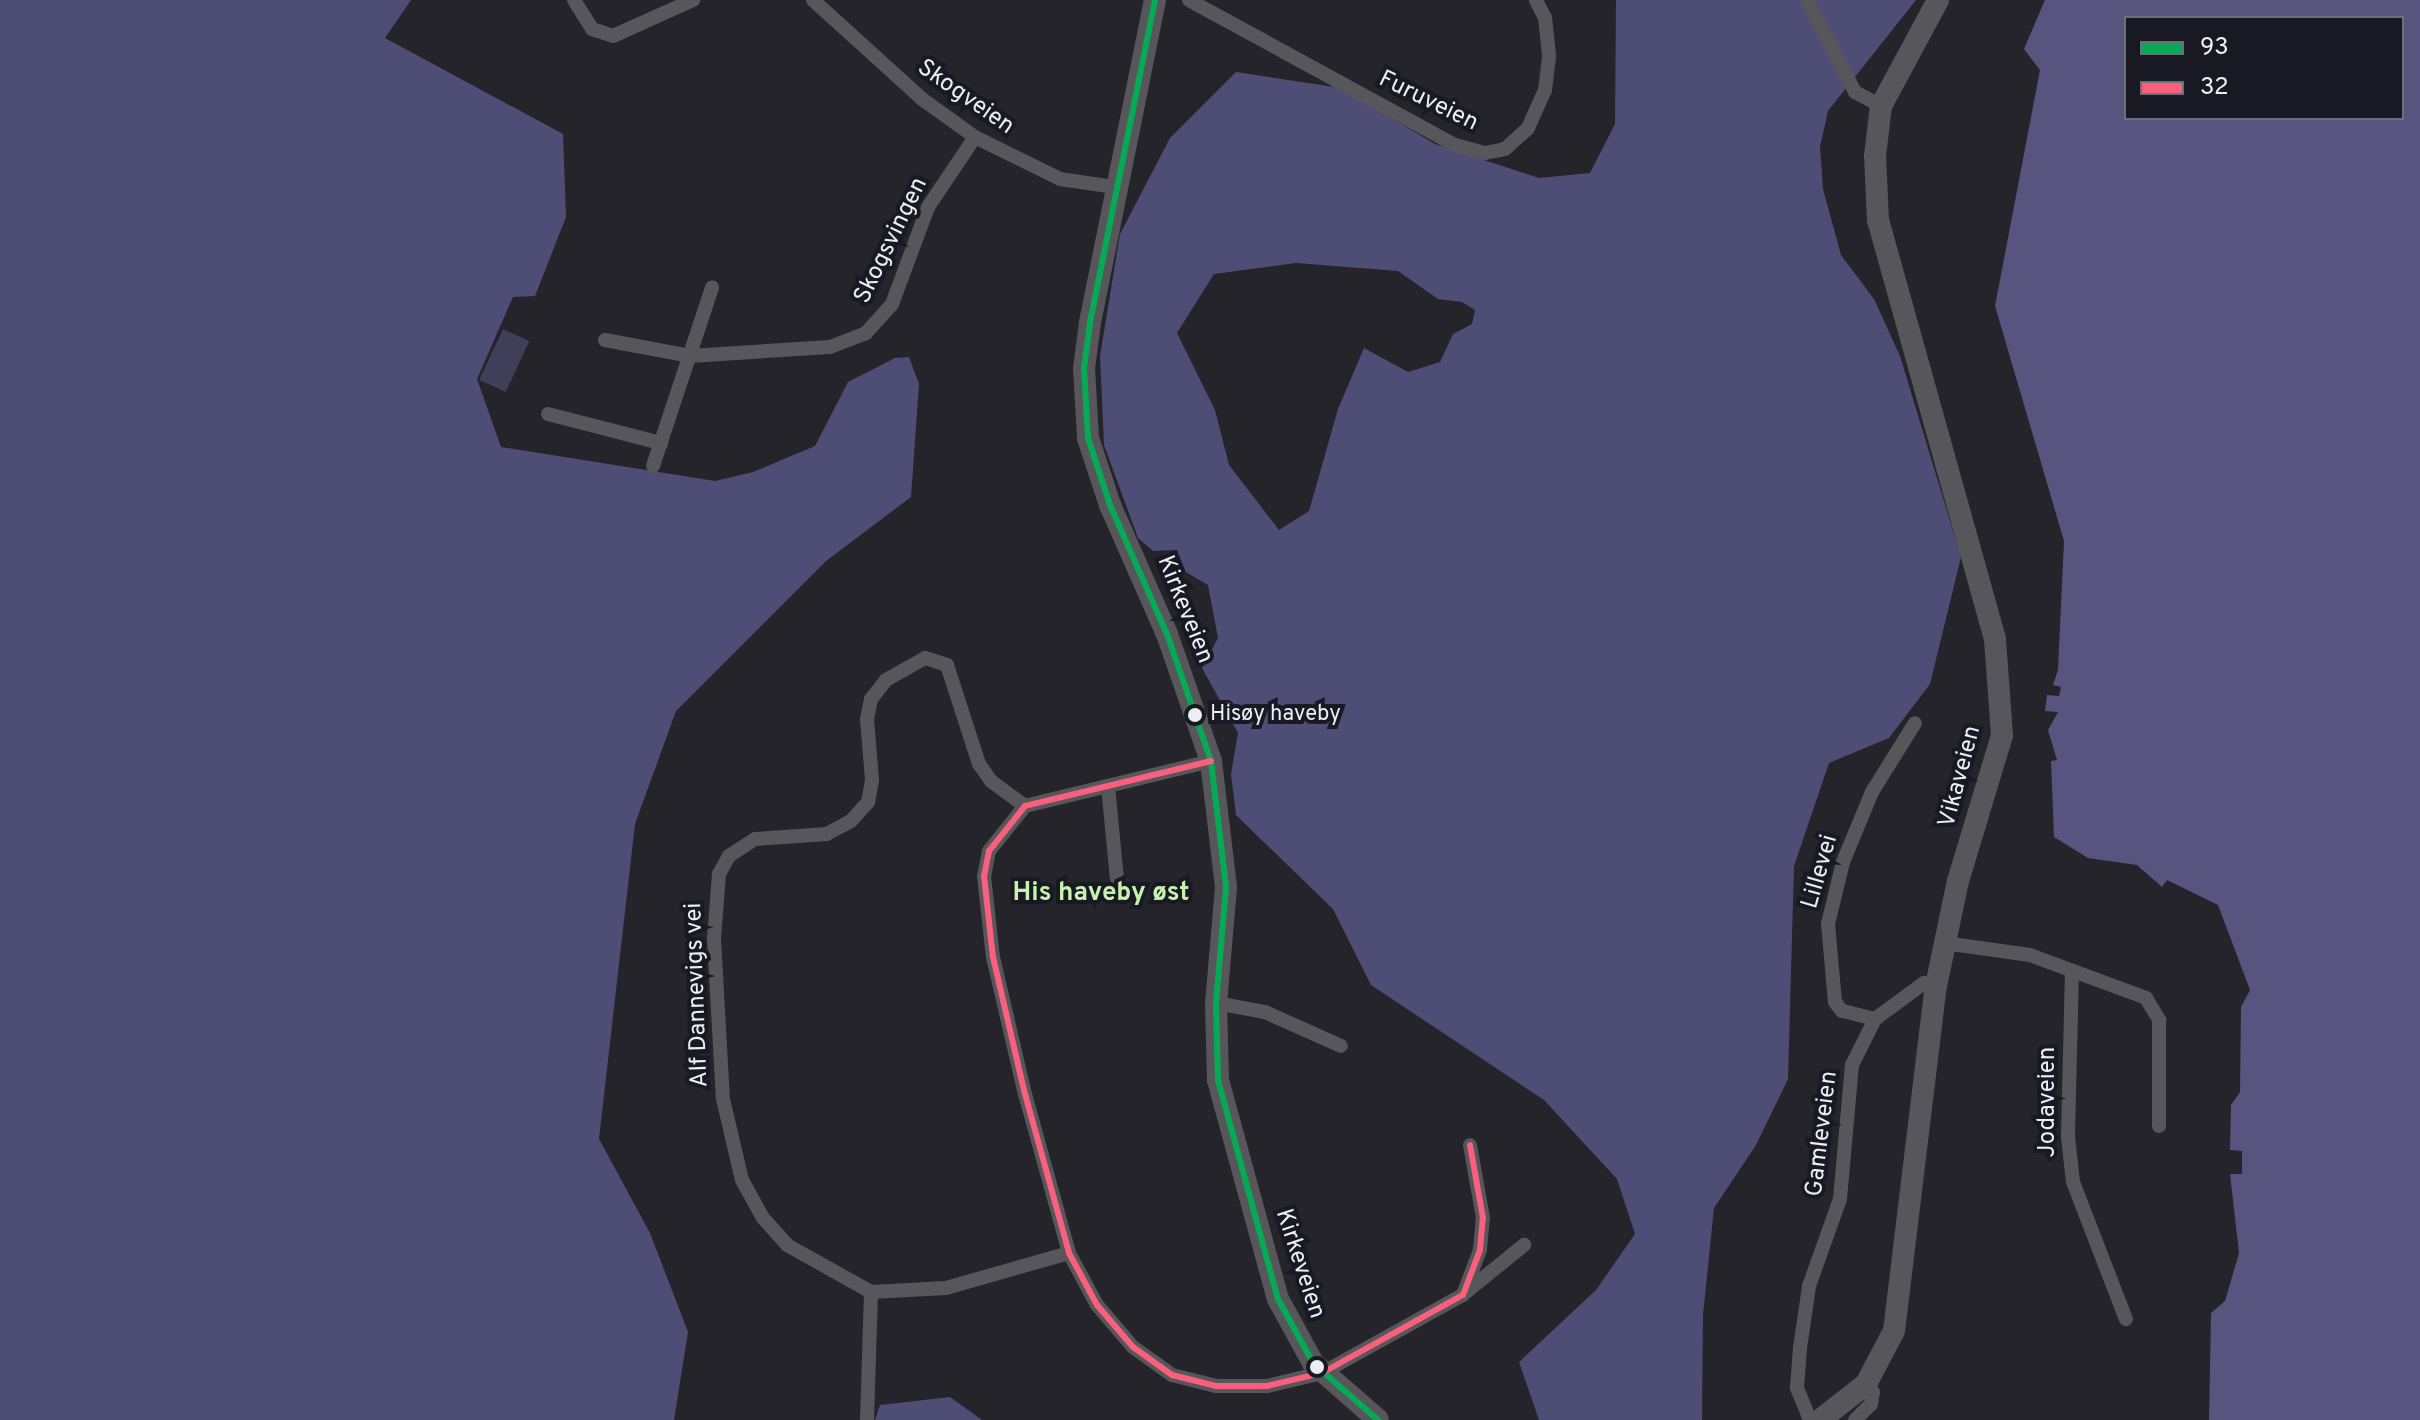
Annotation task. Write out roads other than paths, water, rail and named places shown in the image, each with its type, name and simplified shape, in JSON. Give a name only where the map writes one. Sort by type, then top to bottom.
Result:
[{"type":"main road","name":"Kirkeveien","points":[[1155,0],[1115,187],[1084,368],[1088,438],[1110,505],[1167,634],[1211,761],[1226,887],[1216,1003],[1218,1080],[1278,1299],[1288,1326],[1322,1373],[1378,1420]]},
{"type":"main road","name":"Vikaveien","points":[[1820,1420],[1866,1384],[1894,1331],[1936,986],[1958,881],[1999,752],[2003,694],[1987,604],[1878,221],[1875,156],[1881,106],[1938,0]]},
{"type":"street","points":[[574,0],[582,19],[604,35],[625,34],[693,0]]},
{"type":"street","name":"Skogveien","points":[[813,0],[910,90],[975,137],[1060,179],[1115,187]]},
{"type":"street","name":"Furuveien","points":[[1189,0],[1455,145],[1485,153],[1505,149],[1528,128],[1545,90],[1549,55],[1536,0]]},
{"type":"street","points":[[1807,0],[1855,92],[1881,106]]},
{"type":"street","name":"Skogsvingen","points":[[605,340],[690,356],[830,347],[866,333],[892,304],[928,207],[975,137]]},
{"type":"street","points":[[653,466],[712,288]]},
{"type":"street","points":[[548,414],[661,443]]},
{"type":"street","name":"Alf Dannevigs vei","points":[[871,1292],[787,1245],[763,1218],[742,1180],[723,1099],[717,1032],[714,939],[719,874],[729,856],[755,839],[827,834],[851,821],[868,802],[872,780],[867,719],[871,699],[909,663],[925,658],[947,665],[958,686],[979,764],[991,781],[1025,806]]},
{"type":"street","name":"Lillevei","points":[[1875,1019],[1842,1011],[1835,1002],[1828,924],[1860,819],[1885,766],[1915,723]]},
{"type":"street","points":[[1211,761],[1025,806],[989,851],[984,876],[993,957],[1069,1253],[1097,1305],[1133,1347],[1172,1375],[1216,1386],[1267,1386],[1322,1373],[1463,1295],[1524,1245]]},
{"type":"street","points":[[1108,786],[1117,879]]},
{"type":"street","points":[[1944,943],[2030,955],[2133,991],[2154,1007],[2159,1020],[2159,1126]]},
{"type":"street","name":"Jodaveien","points":[[2072,971],[2068,1137],[2073,1182],[2126,1319]]},
{"type":"street","name":"Gamleveien","points":[[1810,1420],[1797,1388],[1809,1286],[1840,1199],[1852,1065],[1875,1019],[1924,983],[1936,986]]},
{"type":"street","points":[[1216,1003],[1265,1012],[1341,1046]]},
{"type":"street","points":[[1463,1295],[1480,1250],[1483,1218],[1470,1145]]},
{"type":"street","points":[[867,1420],[871,1292],[946,1288],[1069,1253]]},
{"type":"street","points":[[1855,1420],[1871,1404],[1873,1392],[1866,1384]]},
{"type":"place","name":"Hisøy haveby","points":[[1195,715]]},
{"type":"district","name":"His haveby øst","points":[[1101,894]]}]
